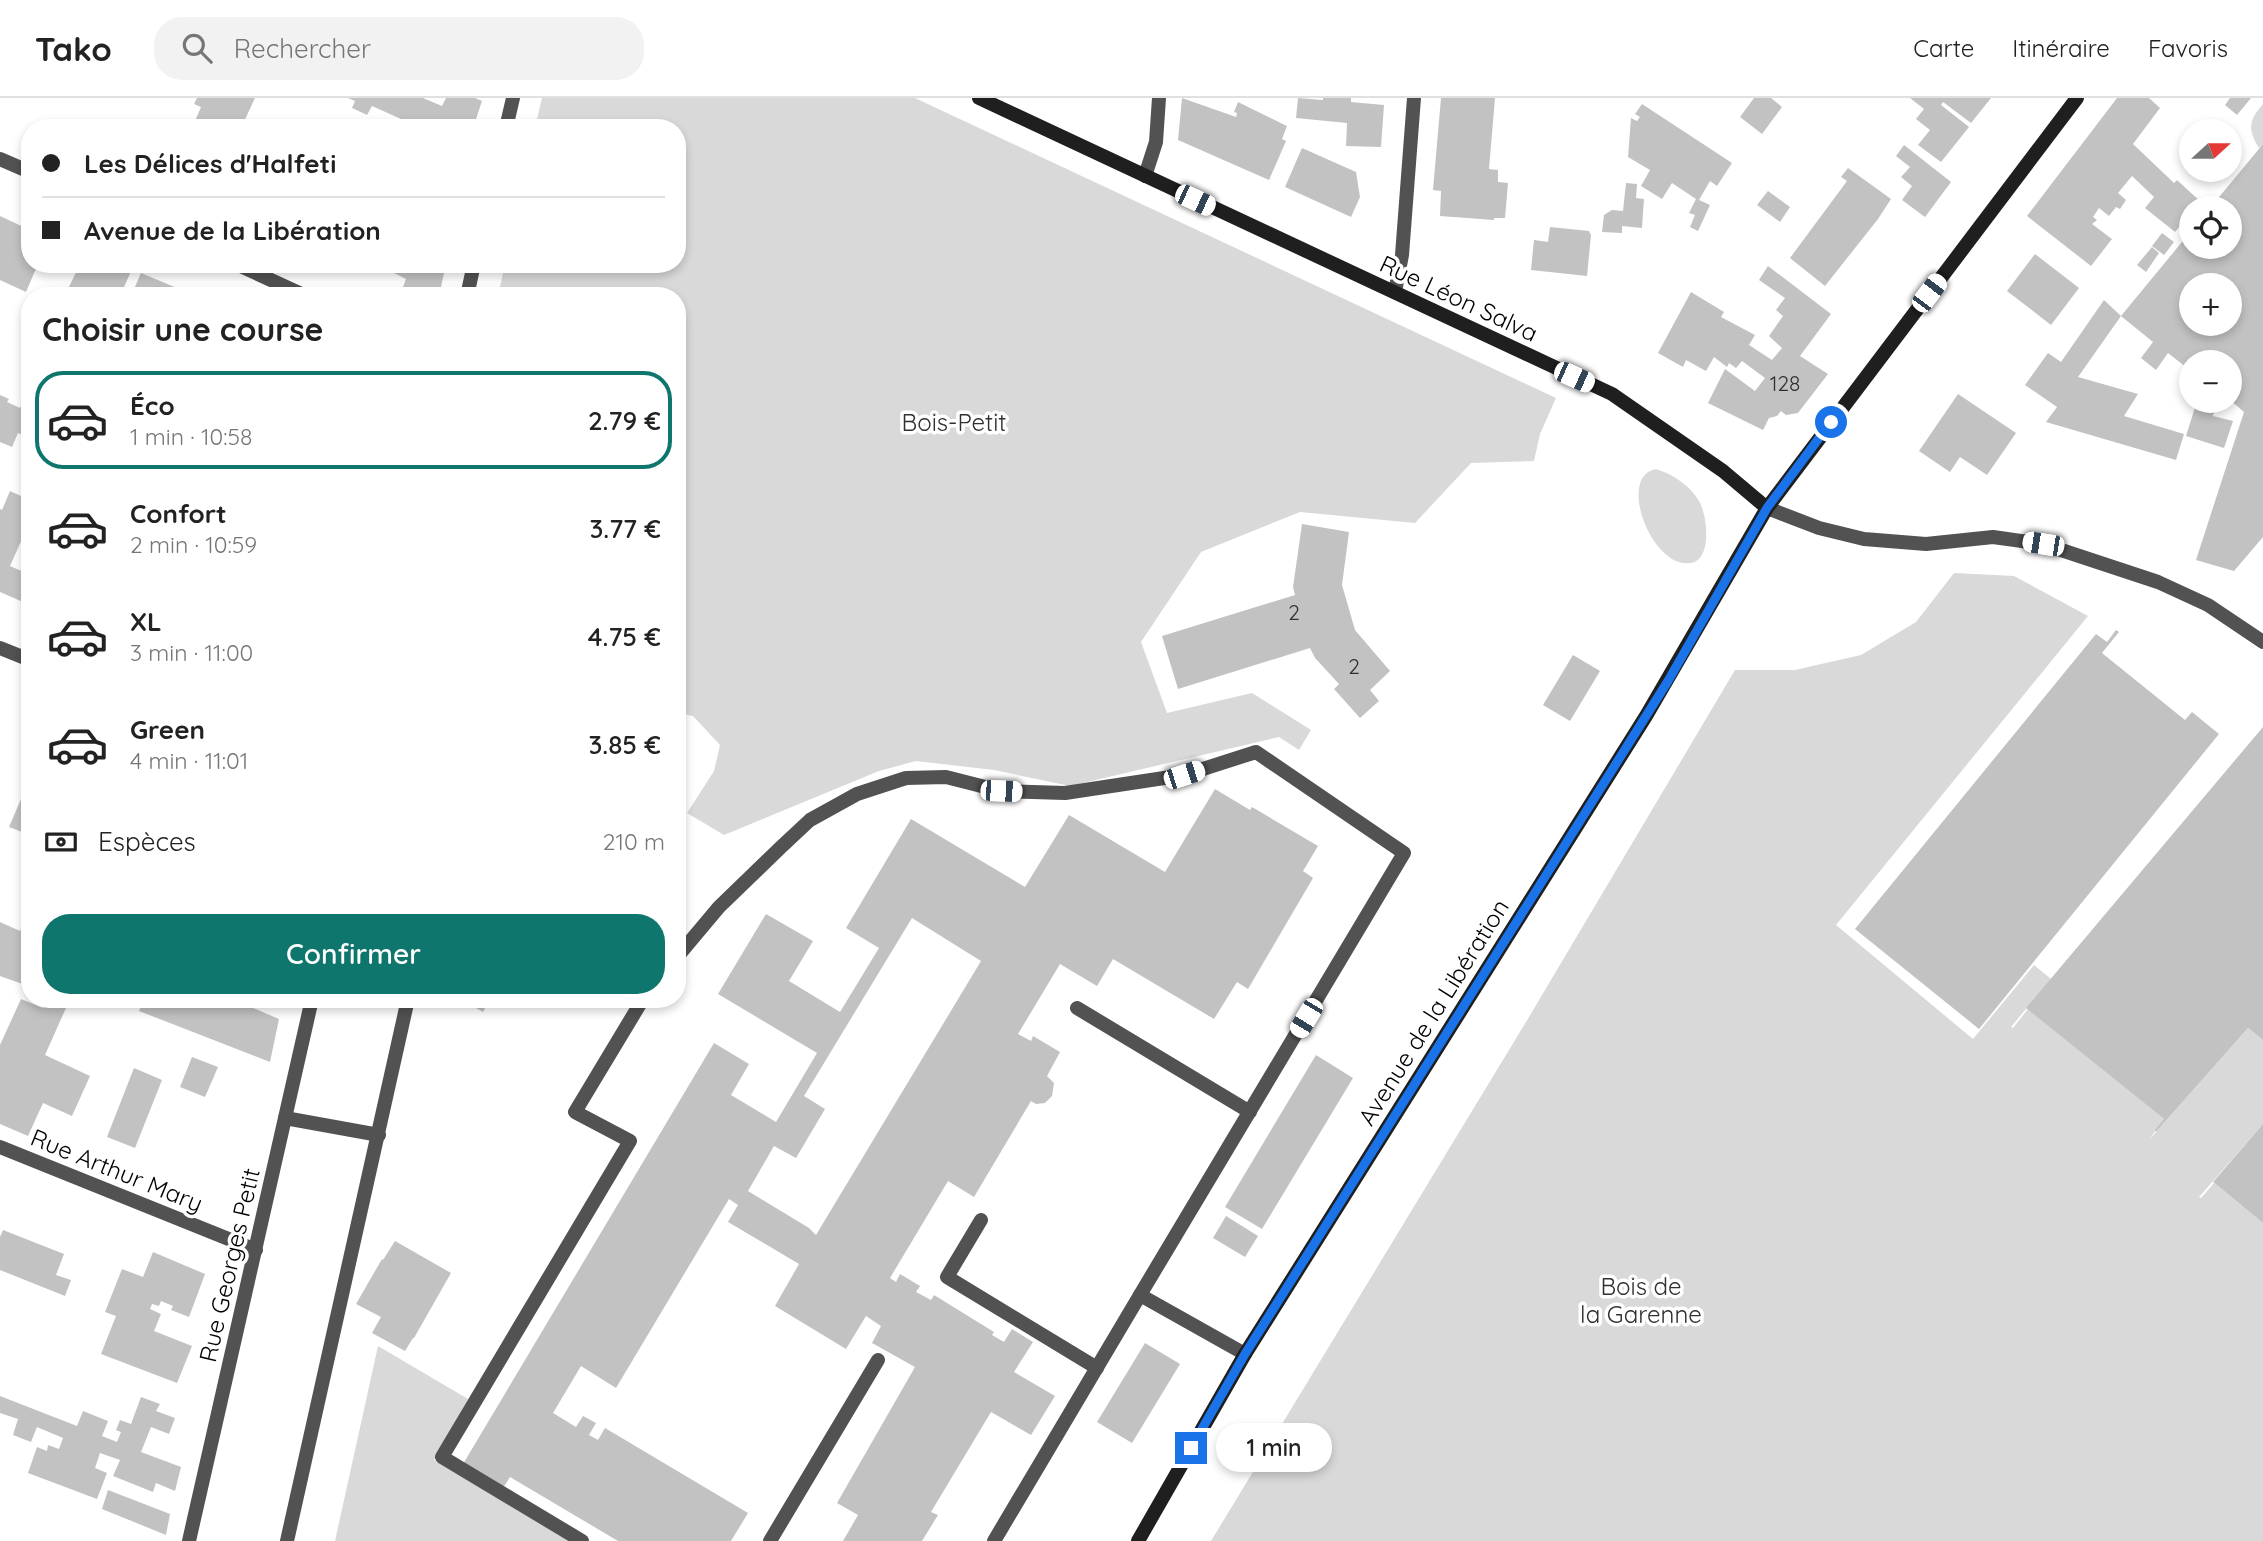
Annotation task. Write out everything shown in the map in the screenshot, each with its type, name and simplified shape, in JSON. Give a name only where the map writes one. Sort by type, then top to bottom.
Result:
[{"type":"street","points":[[508,119],[513,98]]},
{"type":"street","name":"Rue Léon Salva","points":[[979,98],[1612,394],[1723,471],[1767,508],[1819,528],[1864,539],[1926,544],[1993,537],[2043,544],[2158,582],[2208,605],[2263,642]]},
{"type":"street","points":[[1145,176],[1156,142],[1159,98]]},
{"type":"street","points":[[1395,292],[1402,255],[1414,98]]},
{"type":"street","name":"Avenue de la Libération","points":[[1138,1541],[1245,1354],[1646,716],[1767,508],[2077,98]]},
{"type":"street","points":[[0,159],[21,168]]},
{"type":"street","points":[[256,273],[286,287]]},
{"type":"street","points":[[0,648],[21,656]]},
{"type":"street","points":[[686,945],[719,907],[810,820],[857,794],[906,778],[946,776],[1001,791],[1066,793],[1184,775],[1255,752],[1404,853],[994,1541]]},
{"type":"street","name":"Rue Georges Petit","points":[[189,1541],[310,1008]]},
{"type":"street","points":[[286,1541],[406,1008]]},
{"type":"street","points":[[582,1541],[442,1457],[630,1141],[575,1112],[638,1008]]},
{"type":"street","points":[[1077,1008],[1250,1112]]},
{"type":"street","points":[[285,1118],[379,1135]]},
{"type":"street","name":"Rue Arthur Mary","points":[[0,1147],[256,1250]]},
{"type":"street","points":[[981,1220],[947,1277],[1097,1368]]},
{"type":"street","points":[[1140,1295],[1245,1354]]},
{"type":"street","points":[[770,1541],[878,1360]]},
{"type":"green space","name":"Bois-Petit","points":[[542,98],[915,98],[1556,398],[1540,434],[1534,461],[1471,463],[1415,523],[1300,512],[1201,552],[1141,642],[1167,713],[1252,693],[1311,730],[1299,750],[1279,737],[1070,786],[994,770],[916,761],[879,771],[724,835],[687,813],[714,771],[720,745],[693,716],[686,715],[686,287],[500,287],[503,273],[686,273],[686,119],[537,119]]},
{"type":"green space","points":[[2263,104],[2263,144],[2259,148],[2251,125]]},
{"type":"green space","points":[[1656,469],[1686,485],[1702,507],[1706,525],[1705,545],[1698,560],[1691,563],[1677,561],[1663,552],[1644,521],[1639,504],[1639,488],[1644,475]]},
{"type":"green space","name":"Bois de la Garenne","points":[[1954,573],[2014,576],[2088,616],[1836,925],[1973,1039],[2034,965],[2051,979],[2011,1027],[2013,1028],[2028,1009],[2164,1119],[2149,1140],[2248,1028],[2263,1040],[2263,1124],[2199,1197],[2214,1183],[2263,1223],[2263,1541],[1211,1541],[1526,1022],[1735,670],[1795,670],[1861,655],[1916,622]]},
{"type":"green space","points":[[378,1346],[468,1399],[434,1460],[569,1541],[335,1541]]},
{"type":"building","points":[[197,98],[255,98],[245,119],[196,119],[201,107],[194,104]]},
{"type":"building","points":[[348,98],[423,98],[442,106],[446,98],[475,98],[482,101],[476,119],[401,119],[372,106],[367,115],[352,108],[355,101]]},
{"type":"building","points":[[1182,98],[1236,117],[1237,113],[1234,112],[1238,102],[1287,126],[1282,139],[1286,141],[1269,180],[1178,140]]},
{"type":"building","points":[[1298,98],[1351,98],[1351,102],[1384,105],[1381,147],[1346,146],[1347,123],[1296,118]]},
{"type":"building","points":[[1441,98],[1495,98],[1489,169],[1498,170],[1498,182],[1508,183],[1505,218],[1494,220],[1440,216],[1441,191],[1433,190]]},
{"type":"building","points":[[1754,98],[1771,98],[1782,107],[1762,134],[1740,117]]},
{"type":"building","points":[[1910,98],[1991,98],[1971,123],[1943,102],[1941,105],[1969,127],[1941,162],[1918,145],[1930,130],[1916,119],[1924,109]]},
{"type":"building","points":[[2117,98],[2149,98],[2160,108],[2133,144],[2174,183],[2177,180],[2194,196],[2179,196],[2179,227],[2175,232],[2145,208],[2154,197],[2132,176],[2118,193],[2126,200],[2120,209],[2116,207],[2109,216],[2099,208],[2093,217],[2097,220],[2092,224],[2112,239],[2091,266],[2027,216]]},
{"type":"building","points":[[2230,98],[2251,98],[2237,115],[2225,105]]},
{"type":"building","points":[[1642,104],[1732,163],[1717,186],[1710,181],[1699,200],[1710,205],[1698,231],[1690,227],[1695,215],[1689,213],[1696,199],[1672,183],[1662,199],[1641,186],[1650,170],[1628,157],[1631,118],[1637,121],[1640,117],[1635,114]]},
{"type":"building","points":[[2263,144],[2263,537],[2234,571],[2196,560],[2244,412],[2242,350],[2179,350],[2179,362],[2168,353],[2156,370],[2141,358],[2153,342],[2121,316],[2179,246],[2179,259],[2242,259],[2242,196],[2220,196],[2232,182],[2242,182],[2242,169]]},
{"type":"building","points":[[1904,145],[1951,182],[1925,217],[1902,200],[1912,186],[1901,177],[1910,167],[1896,156]]},
{"type":"building","points":[[1302,148],[1356,172],[1360,197],[1351,217],[1285,187]]},
{"type":"building","points":[[1848,168],[1891,199],[1825,286],[1790,258],[1847,181],[1841,177]]},
{"type":"building","points":[[1626,183],[1637,184],[1636,198],[1644,199],[1642,228],[1622,226],[1622,233],[1602,232],[1604,215],[1612,210],[1623,211]]},
{"type":"building","points":[[1768,191],[1790,207],[1780,222],[1757,205]]},
{"type":"building","points":[[0,216],[21,226],[21,273],[34,273],[28,287],[21,287],[21,290],[0,280]]},
{"type":"building","points":[[1550,227],[1589,231],[1591,235],[1587,276],[1531,270],[1534,240],[1548,242]]},
{"type":"building","points":[[2162,233],[2174,242],[2164,255],[2152,246]]},
{"type":"building","points":[[2152,247],[2159,253],[2146,272],[2137,265]]},
{"type":"building","points":[[2035,254],[2079,288],[2051,325],[2007,291]]},
{"type":"building","points":[[1768,266],[1831,314],[1800,356],[1828,374],[1798,413],[1786,415],[1781,411],[1777,416],[1769,418],[1763,430],[1708,403],[1725,369],[1755,391],[1765,378],[1742,361],[1736,368],[1729,363],[1727,367],[1714,357],[1706,371],[1686,360],[1683,367],[1658,353],[1691,292],[1724,312],[1721,317],[1755,335],[1749,345],[1772,360],[1782,348],[1769,336],[1783,316],[1776,310],[1785,298],[1759,280]]},
{"type":"building","points":[[76,273],[130,273],[124,287],[69,287]]},
{"type":"building","points":[[141,273],[174,287],[135,287]]},
{"type":"building","points":[[394,273],[444,273],[441,287],[403,287],[406,279]]},
{"type":"building","points":[[2104,300],[2121,316],[2078,377],[2138,394],[2124,416],[2184,434],[2176,460],[2046,422],[2057,407],[2025,385],[2048,353],[2061,362]]},
{"type":"building","points":[[1958,394],[2016,433],[1987,475],[1960,457],[1950,472],[1919,451]]},
{"type":"building","points":[[0,395],[9,399],[7,402],[20,408],[21,406],[21,434],[18,433],[12,447],[0,442]]},
{"type":"building","points":[[2193,413],[2214,413],[2213,416],[2233,421],[2224,448],[2186,436]]},
{"type":"building","points":[[10,491],[21,496],[21,541],[10,566],[21,571],[21,601],[0,592],[0,509],[2,510]]},
{"type":"building","points":[[1302,524],[1349,532],[1342,585],[1355,630],[1390,671],[1370,690],[1379,701],[1360,718],[1334,689],[1339,684],[1315,658],[1310,648],[1178,689],[1162,636],[1295,595],[1293,587]]},
{"type":"building","points":[[2116,630],[2119,632],[2102,653],[2185,720],[2192,712],[2219,734],[1979,1029],[1855,929],[2096,634],[2107,642]]},
{"type":"building","points":[[1573,655],[1600,671],[1570,721],[1543,705]]},
{"type":"building","points":[[2263,727],[2263,1040],[2248,1028],[2156,1132],[2164,1119],[2026,1008]]},
{"type":"building","points":[[1215,789],[1250,810],[1252,807],[1318,846],[1303,871],[1313,878],[1248,989],[1237,982],[1214,1019],[1113,959],[1097,986],[1060,964],[1018,1034],[1031,1041],[1033,1036],[1060,1052],[1047,1076],[1054,1083],[1052,1096],[1045,1103],[1036,1104],[1031,1101],[974,1197],[948,1181],[890,1278],[896,1282],[900,1274],[920,1286],[916,1292],[931,1300],[934,1295],[994,1332],[992,1335],[1004,1342],[1012,1329],[1033,1342],[1014,1372],[1055,1396],[1031,1435],[991,1412],[931,1512],[938,1515],[922,1541],[843,1541],[858,1515],[837,1503],[915,1367],[872,1343],[881,1326],[866,1316],[846,1349],[775,1306],[799,1264],[728,1222],[738,1205],[729,1199],[616,1388],[581,1366],[553,1413],[576,1427],[583,1416],[596,1423],[589,1435],[598,1440],[605,1428],[748,1513],[731,1541],[618,1541],[510,1477],[503,1488],[463,1464],[714,1043],[749,1064],[731,1095],[776,1122],[817,1053],[718,994],[766,914],[813,941],[789,981],[840,1012],[879,948],[846,928],[911,819],[1025,887],[1069,815],[1165,872]],"holes":[[[912,918],[981,961],[816,1235],[748,1191],[774,1146],[796,1158],[825,1109],[804,1096]]]},
{"type":"building","points":[[21,799],[21,832],[9,827]]},
{"type":"building","points":[[0,922],[20,931],[21,928],[21,984],[0,976]]},
{"type":"building","points":[[21,999],[21,1008],[66,1008],[45,1055],[90,1076],[72,1116],[43,1103],[28,1136],[0,1124],[0,1045]]},
{"type":"building","points":[[140,1008],[253,1008],[279,1019],[270,1062],[139,1011]]},
{"type":"building","points":[[1316,1055],[1353,1078],[1262,1229],[1225,1207]]},
{"type":"building","points":[[192,1057],[218,1067],[205,1097],[180,1087]]},
{"type":"building","points":[[134,1068],[162,1080],[135,1148],[107,1137]]},
{"type":"building","points":[[2263,1124],[2263,1223],[2213,1182]]},
{"type":"building","points":[[1226,1216],[1258,1236],[1245,1257],[1213,1238]]},
{"type":"building","points":[[3,1230],[64,1254],[56,1275],[71,1280],[65,1296],[0,1270],[0,1237]]},
{"type":"building","points":[[395,1241],[451,1273],[405,1351],[372,1333],[381,1317],[356,1304]]},
{"type":"building","points":[[153,1252],[205,1274],[189,1317],[171,1310],[173,1306],[161,1301],[159,1306],[152,1304],[150,1309],[161,1314],[154,1331],[192,1346],[177,1383],[101,1354],[116,1316],[105,1312],[122,1269],[143,1277]]},
{"type":"building","points":[[1145,1343],[1180,1364],[1132,1443],[1097,1422]]},
{"type":"building","points":[[0,1396],[77,1426],[83,1411],[108,1421],[102,1436],[117,1442],[121,1432],[116,1430],[120,1420],[131,1424],[141,1397],[160,1404],[156,1411],[175,1418],[169,1434],[151,1427],[141,1452],[181,1467],[175,1491],[156,1483],[153,1492],[113,1476],[120,1460],[100,1453],[95,1468],[107,1473],[97,1499],[28,1473],[37,1447],[47,1451],[48,1445],[59,1449],[63,1438],[37,1427],[31,1442],[13,1435],[18,1419],[0,1413]]},
{"type":"building","points":[[108,1490],[170,1514],[166,1535],[102,1509]]},
{"type":"route","points":[[1191,1448],[1245,1354],[1668,681],[1767,508],[1831,422]]}]
